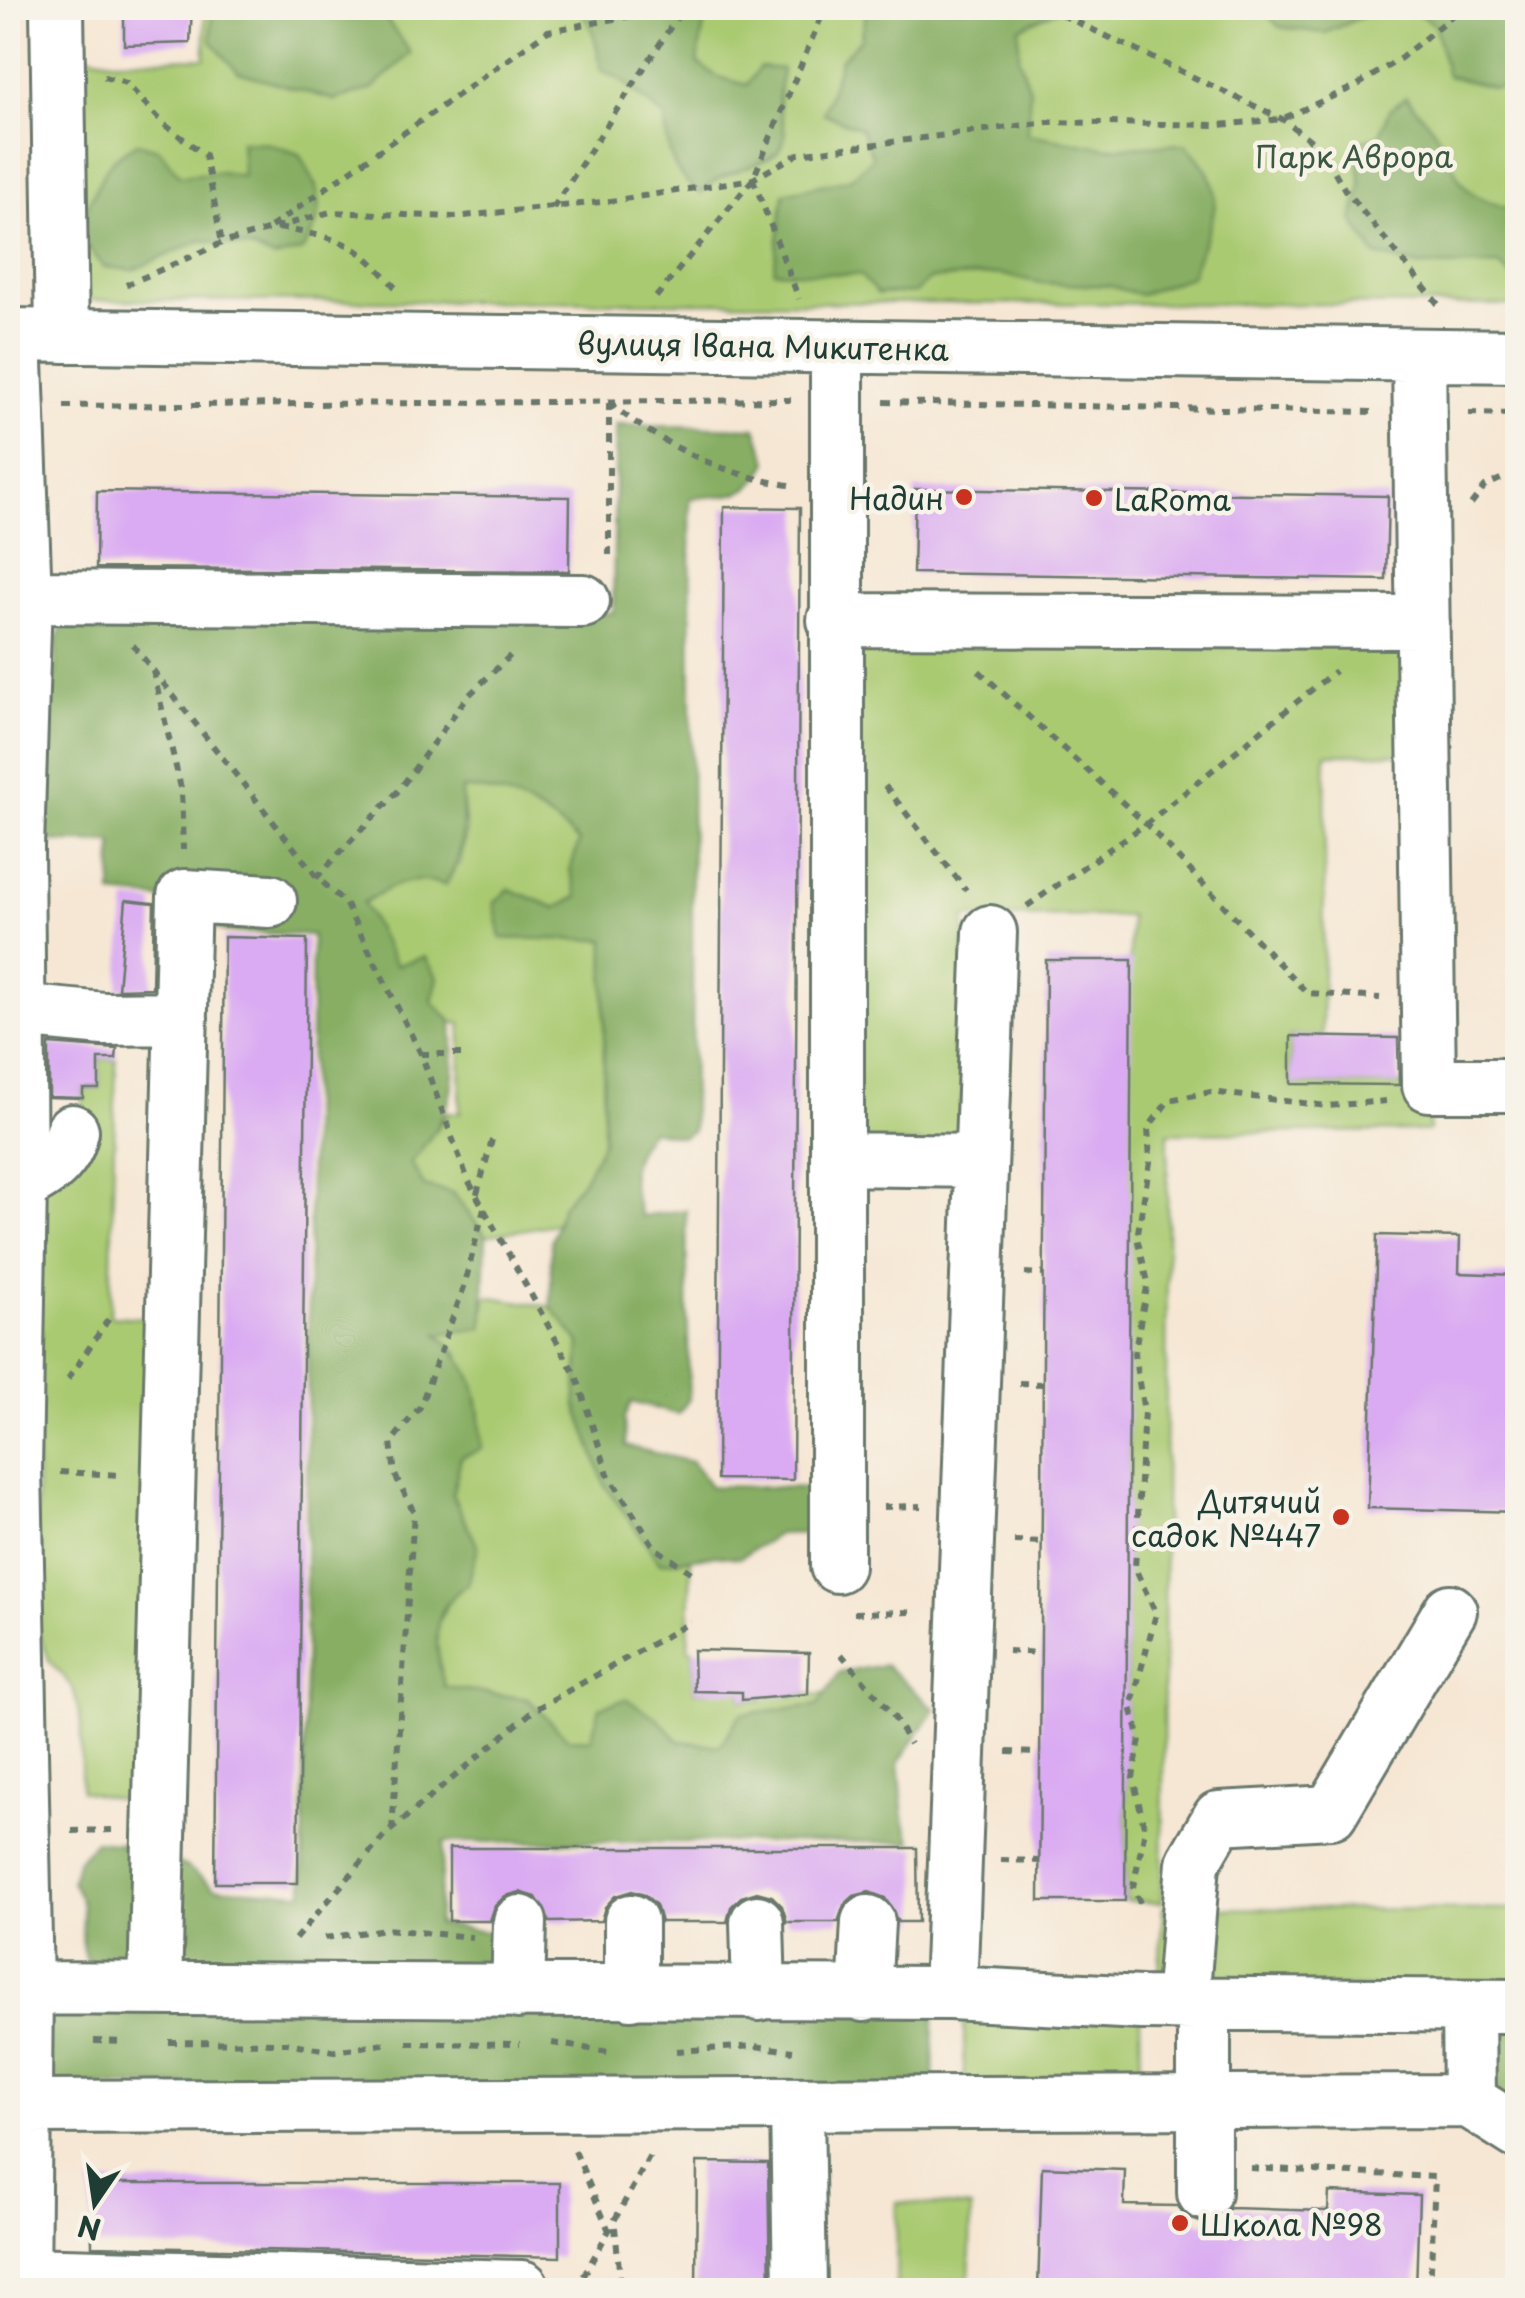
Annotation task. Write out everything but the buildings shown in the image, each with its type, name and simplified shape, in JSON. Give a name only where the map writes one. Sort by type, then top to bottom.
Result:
[{"type":"street","points":[[57,8],[57,62],[28,336],[16,406],[25,597],[16,847],[20,1186],[15,1469],[23,1832],[16,1883],[17,1988],[26,2044],[23,2282],[522,2287]]},
{"type":"street","name":"вулиця Івана Микитенка","points":[[28,336],[1518,356]]},
{"type":"street","points":[[836,346],[837,1509],[842,1590]]},
{"type":"street","points":[[1419,355],[1429,1085],[1518,1085]]},
{"type":"street","points":[[25,597],[575,601]]},
{"type":"street","points":[[834,620],[1423,622]]},
{"type":"street","points":[[155,1988],[184,896],[270,901]]},
{"type":"street","points":[[950,1994],[990,932]]},
{"type":"street","points":[[20,1011],[104,1018],[181,1018]]},
{"type":"street","points":[[20,1186],[46,1172],[68,1152],[72,1131]]},
{"type":"street","points":[[837,1159],[979,1160]]},
{"type":"street","points":[[1204,2180],[1193,2004],[1193,1863],[1219,1818],[1331,1812],[1450,1611]]},
{"type":"street","points":[[631,1922],[631,1993]]},
{"type":"street","points":[[757,1922],[759,1994]]},
{"type":"street","points":[[864,1996],[868,1922]]},
{"type":"street","points":[[17,1988],[155,1988],[519,1952],[631,1993],[950,1994],[1193,2004],[1492,2006],[1469,2101]]},
{"type":"street","points":[[25,2107],[798,2107],[1469,2101],[1518,2132]]},
{"type":"street","points":[[798,2107],[800,2290]]},
{"type":"path","points":[[553,208],[680,8]]},
{"type":"path","points":[[270,229],[548,31],[680,8]]},
{"type":"path","points":[[654,300],[752,179],[824,8]]},
{"type":"path","points":[[1046,8],[1282,119],[1322,148],[1345,190],[1438,304]]},
{"type":"path","points":[[113,290],[222,243],[330,212],[454,217],[553,208],[752,179],[798,154],[1048,122],[1219,125],[1282,119],[1356,86],[1401,58],[1462,8]]},
{"type":"path","points":[[57,62],[126,83],[164,124],[205,155],[222,243]]},
{"type":"path","points":[[752,179],[800,301]]},
{"type":"path","points":[[270,229],[326,236],[367,254],[406,300]]},
{"type":"path","points":[[608,401],[652,437],[729,469],[785,485],[835,485]]},
{"type":"path","points":[[270,901],[300,890],[317,877],[398,790],[467,696],[575,601],[609,600],[608,401]]},
{"type":"path","points":[[16,406],[835,401],[1518,414]]},
{"type":"path","points":[[81,595],[151,666],[317,877],[345,903],[420,1054],[477,1195],[577,1378],[608,1474],[655,1548],[693,1574]]},
{"type":"path","points":[[923,620],[1146,824],[1307,993],[1428,1001]]},
{"type":"path","points":[[151,666],[181,788],[184,896]]},
{"type":"path","points":[[835,735],[905,807],[990,932],[1146,824],[1337,670]]},
{"type":"path","points":[[420,1054],[461,1054]]},
{"type":"path","points":[[1146,1918],[1134,1886],[1145,1830],[1133,1778],[1140,1739],[1131,1707],[1156,1614],[1135,1568],[1144,1464],[1144,1411],[1134,1354],[1148,1282],[1137,1238],[1150,1162],[1148,1128],[1169,1100],[1211,1092],[1326,1106],[1394,1100],[1429,1085]]},
{"type":"path","points":[[477,1195],[492,1140]]},
{"type":"path","points":[[392,1830],[414,1512],[395,1475],[391,1442],[420,1407],[464,1287],[484,1207]]},
{"type":"path","points":[[15,1469],[168,1478]]},
{"type":"path","points":[[837,1509],[967,1504]]},
{"type":"path","points":[[842,1590],[963,1612]]},
{"type":"path","points":[[519,1952],[386,1930],[290,1945],[392,1830],[534,1710],[691,1622]]},
{"type":"path","points":[[841,1654],[893,1715],[956,1816]]},
{"type":"path","points":[[23,1832],[160,1829]]},
{"type":"path","points":[[26,2044],[71,2035],[105,2043],[132,2041]]},
{"type":"path","points":[[164,2042],[287,2043],[334,2051],[391,2042],[459,2046],[552,2043],[627,2052]]},
{"type":"path","points":[[663,2051],[756,2046],[809,2054]]},
{"type":"path","points":[[537,2106],[566,2129],[610,2232]]},
{"type":"path","points":[[576,2290],[676,2106]]},
{"type":"path","points":[[1204,2180],[1435,2177],[1430,2290]]},
{"type":"path","points":[[614,2222],[620,2290]]},
{"type":"green space","name":"Парк Аврора","points":[[205,8],[1517,8],[1517,305],[61,300],[57,50],[113,60],[205,58]]},
{"type":"green space","points":[[212,8],[378,8],[411,53],[372,89],[334,100],[238,72],[211,41]]},
{"type":"green space","points":[[574,8],[707,8],[697,63],[718,77],[747,85],[760,67],[782,69],[779,101],[785,135],[780,149],[762,162],[723,177],[701,193],[683,178],[672,161],[665,117],[618,78],[601,70],[590,27]]},
{"type":"green space","points":[[867,8],[1062,8],[1019,28],[1019,58],[1030,90],[1027,134],[1108,148],[1185,144],[1201,161],[1215,191],[1211,221],[1191,276],[1140,295],[1110,286],[1042,283],[999,274],[929,279],[915,293],[878,294],[860,275],[774,271],[784,193],[850,179],[873,158],[861,129],[823,113],[841,59],[861,39]]},
{"type":"green space","points":[[1262,8],[1382,8],[1325,33],[1279,27]]},
{"type":"green space","points":[[1410,8],[1489,8],[1517,19],[1517,86],[1495,88],[1447,76],[1435,25]]},
{"type":"green space","points":[[1406,97],[1438,135],[1467,189],[1517,211],[1517,281],[1499,265],[1419,266],[1375,255],[1353,220],[1361,185],[1356,142],[1379,136],[1389,110]]},
{"type":"green space","points":[[241,142],[266,143],[299,154],[307,168],[317,192],[319,213],[302,251],[274,258],[250,248],[202,240],[133,270],[104,267],[77,233],[108,167],[137,143],[159,149],[180,176],[220,172],[243,176]]},
{"type":"green space","points":[[616,425],[756,428],[768,461],[746,489],[690,499],[693,1131],[682,1137],[651,1130],[637,1151],[632,1171],[641,1216],[686,1210],[689,1399],[678,1414],[631,1402],[624,1418],[626,1446],[692,1462],[710,1486],[814,1488],[812,1533],[778,1534],[739,1558],[715,1555],[660,1563],[605,1485],[576,1403],[580,1343],[551,1307],[551,1242],[562,1206],[587,1174],[603,1141],[605,940],[501,938],[494,903],[509,889],[556,908],[578,897],[570,870],[579,842],[526,804],[495,793],[462,789],[460,850],[445,885],[402,883],[363,903],[396,965],[425,957],[438,978],[432,1001],[452,1022],[450,1098],[437,1127],[411,1162],[424,1186],[452,1193],[486,1236],[483,1328],[438,1334],[462,1361],[474,1386],[482,1449],[461,1457],[452,1494],[478,1547],[468,1584],[445,1606],[440,1617],[437,1642],[444,1687],[528,1699],[567,1738],[591,1739],[600,1707],[626,1699],[657,1718],[679,1741],[720,1746],[741,1714],[818,1705],[839,1673],[885,1665],[935,1709],[899,1762],[904,1820],[912,1842],[444,1842],[437,1924],[506,1935],[504,1977],[114,1979],[85,1959],[82,1905],[72,1882],[77,1862],[95,1841],[143,1846],[187,1867],[215,1888],[303,1893],[312,935],[226,932],[196,919],[172,900],[112,894],[113,843],[25,841],[43,707],[55,674],[57,638],[71,608],[613,613]]},
{"type":"green space","points":[[850,638],[1408,640],[1401,754],[1326,754],[1322,1037],[1291,1036],[1291,1084],[1429,1085],[1429,1131],[1168,1133],[1162,1903],[1125,1901],[1130,916],[965,917],[962,1145],[855,1142]]},
{"type":"green space","points":[[461,788],[510,797],[554,821],[580,842],[570,870],[578,896],[557,908],[509,889],[501,938],[605,940],[603,1141],[587,1174],[562,1206],[556,1224],[486,1236],[453,1193],[424,1187],[411,1162],[449,1112],[460,1113],[461,1024],[452,1022],[396,966],[363,903],[396,883],[460,864],[466,829]]},
{"type":"green space","points":[[99,1059],[116,1059],[110,1316],[159,1319],[150,1792],[121,1800],[81,1791],[81,1722],[73,1688],[50,1662],[37,1629],[35,1191],[82,1131],[83,1089],[99,1088]]},
{"type":"green space","points":[[486,1296],[551,1307],[580,1343],[576,1403],[605,1485],[660,1563],[691,1558],[688,1649],[693,1650],[694,1691],[711,1691],[741,1679],[742,1700],[762,1700],[762,1686],[790,1696],[826,1694],[818,1705],[792,1711],[720,1746],[679,1741],[657,1718],[591,1739],[566,1738],[528,1699],[444,1687],[434,1630],[478,1548],[452,1495],[461,1457],[459,1354],[437,1334],[483,1328]]},
{"type":"green space","points":[[1163,1908],[1517,1910],[1517,1989],[1158,1986]]},
{"type":"green space","points":[[47,2007],[934,2013],[933,2091],[46,2085]]},
{"type":"green space","points":[[1140,2012],[1141,2091],[964,2092],[964,2013]]},
{"type":"green space","points":[[1517,2019],[1517,2115],[1489,2097],[1489,2020]]},
{"type":"green space","points":[[897,2202],[971,2208],[969,2290],[896,2290]]},
{"type":"place","name":"Надин","points":[[964,497]]},
{"type":"place","name":"LaRoma","points":[[1094,498]]},
{"type":"place","name":"Дитячий садок №447","points":[[1341,1517]]},
{"type":"place","name":"Школа №98","points":[[1180,2223]]}]
